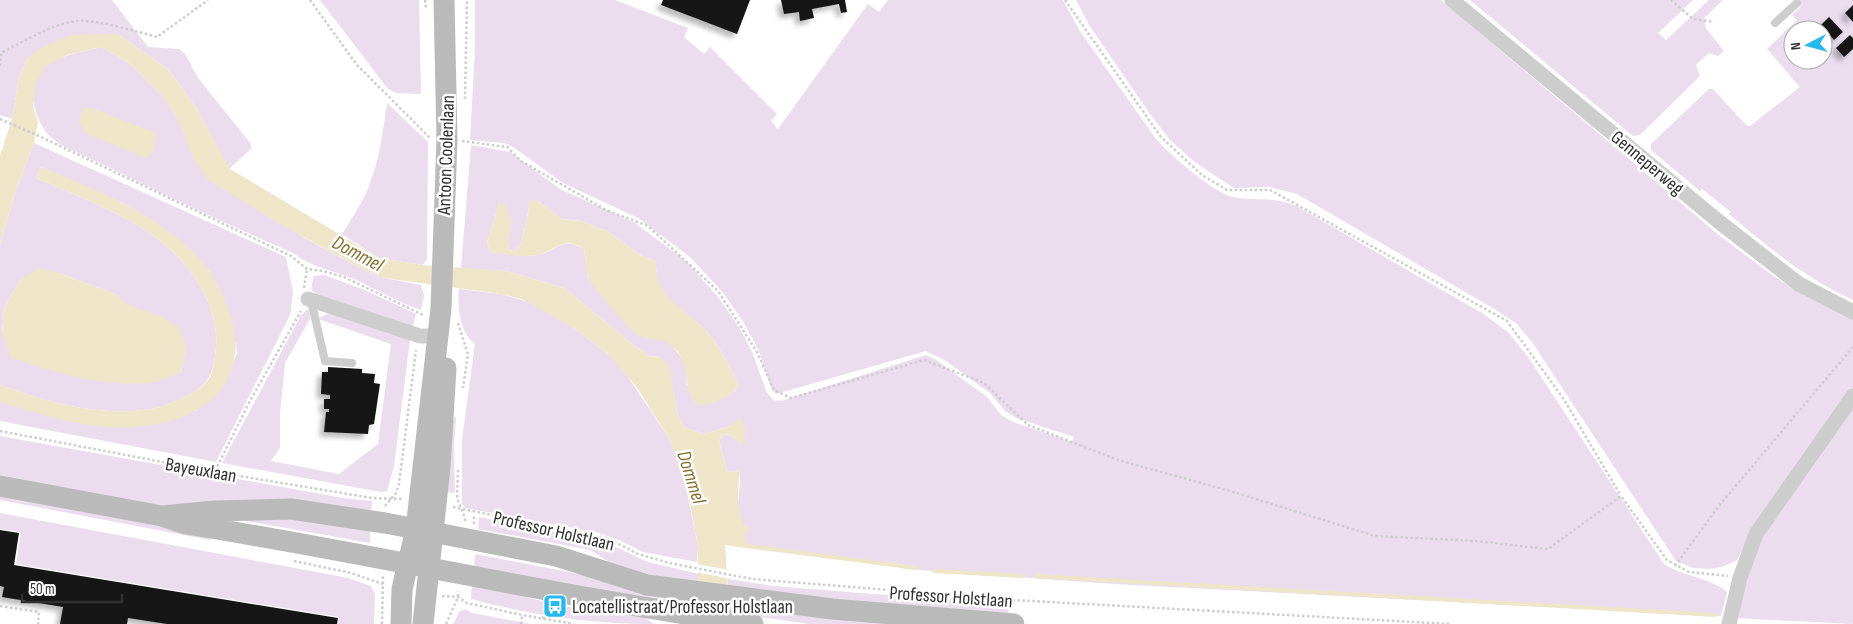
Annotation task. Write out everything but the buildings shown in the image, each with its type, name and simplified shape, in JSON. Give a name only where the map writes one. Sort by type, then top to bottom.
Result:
[{"type":"main road","name":"Antoon Coolenlaan","points":[[423,624],[430,567],[425,531],[428,336],[435,306],[442,259],[447,139],[444,0]]},
{"type":"main road","name":"Antoon Coolenlaan","points":[[401,624],[402,589],[409,563],[425,531],[440,467],[448,333],[435,306]]},
{"type":"main road","name":"Bayeuxlaan","points":[[0,486],[162,516],[186,524],[409,563]]},
{"type":"main road","name":"Bayeuxlaan","points":[[162,516],[215,511],[291,509],[425,531]]},
{"type":"main road","name":"Professor Holstlaan","points":[[425,531],[556,556],[647,585],[771,602],[979,623],[1014,624]]},
{"type":"main road","points":[[409,563],[644,609],[753,624]]},
{"type":"street","name":"Genneperweg","points":[[1452,0],[1799,284],[1853,312]]},
{"type":"street","points":[[309,299],[428,336]]},
{"type":"street","points":[[1729,624],[1740,578],[1756,534],[1853,396]]},
{"type":"lane","points":[[1775,23],[1797,3]]},
{"type":"lane","points":[[309,299],[324,361],[352,363]]},
{"type":"path","points":[[0,66],[1,51],[37,34],[77,21],[126,28],[157,37],[208,0]]},
{"type":"path","points":[[310,0],[357,65],[431,139]]},
{"type":"path","name":"Antoon Coolenlaan","points":[[464,101],[467,0]]},
{"type":"path","points":[[1065,0],[1161,137],[1202,175],[1227,190],[1270,190],[1507,321],[1563,398],[1610,474],[1621,496],[1667,560],[1689,572],[1740,578]]},
{"type":"path","points":[[1671,0],[1693,19],[1714,22]]},
{"type":"path","points":[[0,119],[291,256],[307,269],[323,271],[435,306]]},
{"type":"path","points":[[463,141],[507,147],[521,161],[606,210],[648,226],[718,291],[757,352],[774,390],[791,398],[924,360],[984,383],[1028,425],[1118,460],[1230,491],[1375,536],[1476,541],[1548,549],[1621,496]]},
{"type":"path","points":[[215,472],[251,399],[309,299]]},
{"type":"path","points":[[460,330],[468,354]]},
{"type":"path","points":[[389,499],[396,493],[399,484],[416,351],[428,336]]},
{"type":"path","points":[[1675,566],[1718,507],[1853,346]]},
{"type":"path","name":"Bayeuxlaan","points":[[0,431],[215,472],[389,499],[403,499]]},
{"type":"path","points":[[457,498],[465,518],[464,526]]},
{"type":"path","name":"Professor Holstlaan","points":[[461,509],[607,538],[638,554],[669,563],[752,579],[1013,600],[1450,624]]},
{"type":"path","points":[[382,624],[383,585]]},
{"type":"path","points":[[440,595],[458,597],[467,603],[522,615],[574,624]]},
{"type":"path","points":[[446,624],[458,597]]},
{"type":"path","points":[[543,619],[546,605]]},
{"type":"path","points":[[0,606],[39,612],[38,624]]},
{"type":"path","points":[[521,624],[522,615]]},
{"type":"shaded area","points":[[0,0],[112,0],[148,47],[179,49],[185,54],[198,78],[251,144],[251,149],[229,169],[197,109],[169,70],[118,34],[27,58],[19,78],[12,119],[0,115]]},
{"type":"shaded area","points":[[320,0],[419,0],[421,94],[396,93],[388,89]]},
{"type":"shaded area","points":[[475,0],[615,0],[688,28],[684,37],[704,54],[710,47],[777,114],[771,121],[778,129],[868,4],[879,12],[888,0],[1063,0],[1079,30],[1156,139],[1181,163],[1204,181],[1215,189],[1233,197],[1281,201],[1298,207],[1482,313],[1508,332],[1528,357],[1664,564],[1680,572],[1712,583],[1727,592],[1721,616],[1115,584],[905,569],[746,548],[738,504],[739,471],[727,472],[719,440],[724,435],[730,434],[741,444],[741,418],[731,426],[704,434],[685,428],[678,417],[672,383],[660,357],[649,356],[636,347],[564,288],[506,271],[461,268],[471,145],[510,152],[560,189],[635,223],[686,261],[719,298],[739,327],[753,354],[766,391],[773,400],[781,401],[926,355],[935,359],[987,397],[1001,415],[1013,422],[1072,442],[1074,437],[1016,418],[1005,411],[990,393],[946,361],[926,351],[776,394],[771,388],[759,351],[744,323],[724,294],[690,257],[638,218],[563,183],[513,147],[505,143],[470,140],[475,50]],"holes":[[[539,202],[562,219],[581,221],[598,229],[606,230],[640,255],[656,262],[660,287],[673,303],[699,324],[712,338],[736,380],[738,386],[735,391],[714,402],[686,385],[686,364],[672,345],[664,340],[638,335],[588,277],[584,249],[576,245],[564,244],[532,256],[490,252],[487,243],[499,204],[511,224],[507,240],[509,250],[513,251],[521,245],[529,208]]]},
{"type":"shaded area","points":[[1076,0],[1441,0],[1720,236],[1772,275],[1804,295],[1853,319],[1853,387],[1758,521],[1737,560],[1722,567],[1710,569],[1693,568],[1676,561],[1532,342],[1516,323],[1297,194],[1270,187],[1234,188],[1196,163],[1170,140],[1150,114],[1089,25]]},
{"type":"shaded area","points":[[1470,0],[1693,0],[1658,33],[1666,40],[1709,0],[1723,0],[1704,18],[1706,28],[1724,51],[1718,56],[1709,53],[1696,65],[1700,76],[1640,135],[1633,136]]},
{"type":"shaded area","points":[[1795,0],[1853,0],[1853,300],[1818,282],[1788,262],[1729,214],[1731,212],[1702,189],[1700,191],[1651,150],[1651,144],[1709,89],[1713,89],[1746,125],[1750,126],[1800,87],[1785,70],[1833,70],[1833,20],[1797,20],[1792,15],[1801,7]]},
{"type":"shaded area","points":[[1783,34],[1783,67],[1767,49]]},
{"type":"shaded area","points":[[101,47],[128,62],[162,95],[179,120],[194,159],[240,198],[305,238],[364,270],[384,278],[421,285],[424,295],[421,310],[354,279],[307,262],[293,253],[201,212],[53,139],[40,123],[36,113],[34,102],[35,81],[40,72],[53,61]]},
{"type":"shaded area","points":[[387,103],[428,142],[427,259],[423,265],[379,258],[342,234],[361,203],[373,173],[381,143]]},
{"type":"shaded area","points":[[34,143],[286,257],[293,292],[290,315],[216,462],[0,421],[0,402],[68,421],[196,411],[224,385],[237,353],[232,322],[223,298],[209,271],[190,250],[150,219],[122,203],[41,167],[36,178],[129,220],[162,243],[185,265],[200,286],[211,310],[216,335],[214,362],[211,374],[207,380],[187,396],[165,405],[142,410],[94,410],[45,400],[0,385],[0,244],[16,190]],"holes":[[[59,273],[115,294],[125,304],[165,318],[186,346],[181,373],[2,333],[4,308],[20,280]]]},
{"type":"shaded area","points":[[324,275],[365,290],[416,314],[412,328],[317,295],[311,289],[314,276]]},
{"type":"shaded area","points":[[459,289],[501,294],[532,303],[574,328],[607,353],[622,368],[668,437],[680,459],[698,546],[697,562],[643,552],[619,540],[596,532],[465,508],[462,504],[462,440],[475,344],[463,326],[459,311]]},
{"type":"shaded area","points":[[309,308],[311,317],[285,363],[280,414],[280,448],[271,461],[339,474],[378,444],[391,344],[318,319],[329,313],[410,340],[394,466],[387,491],[381,492],[222,463],[301,315]]},
{"type":"shaded area","points":[[1853,407],[1853,624],[1734,618],[1757,546],[1781,507]]},
{"type":"shaded area","points":[[454,417],[456,418],[454,444],[455,493],[443,492],[448,433]]},
{"type":"shaded area","points":[[0,436],[343,498],[372,501],[371,515],[157,508],[0,479]]},
{"type":"shaded area","points":[[0,493],[175,525],[210,538],[210,540],[0,500]]},
{"type":"shaded area","points":[[0,513],[348,578],[371,586],[375,594],[374,624],[338,624],[339,617],[16,564],[21,532],[0,529]]},
{"type":"shaded area","points":[[479,517],[605,542],[648,562],[699,574],[698,585],[669,581],[616,567],[591,550],[478,529]]},
{"type":"shaded area","points":[[230,518],[296,518],[370,528],[370,543]]},
{"type":"shaded area","points":[[475,554],[569,572],[695,601],[695,607],[474,569]]},
{"type":"shaded area","points":[[728,579],[774,586],[1009,605],[1008,615],[833,603],[728,588]]},
{"type":"shaded area","points":[[472,581],[533,599],[571,607],[601,606],[639,614],[654,624],[562,618],[494,605],[471,599]]},
{"type":"shaded area","points":[[726,605],[945,624],[809,624],[725,612]]},
{"type":"shaded area","points":[[465,609],[472,613],[531,624],[453,624],[460,611]]},
{"type":"water","name":"Dommel","points":[[118,34],[169,70],[197,109],[230,169],[379,258],[423,265],[506,271],[564,288],[636,347],[649,356],[660,357],[669,365],[678,417],[685,428],[704,434],[731,426],[741,417],[745,428],[745,443],[741,444],[730,434],[724,435],[719,440],[727,472],[739,471],[738,504],[743,525],[750,528],[745,535],[746,548],[725,545],[728,588],[723,624],[694,624],[698,585],[698,546],[684,472],[668,437],[638,389],[607,353],[574,328],[522,299],[501,294],[384,278],[364,270],[280,224],[208,180],[194,159],[178,120],[162,95],[128,62],[101,47],[67,55],[46,66],[36,82],[33,108],[38,122],[34,143],[16,190],[0,244],[0,156],[12,119],[19,78],[27,58],[43,47],[72,35]]},
{"type":"water","points":[[83,108],[92,108],[151,131],[157,135],[153,152],[146,158],[85,133],[79,122]]},
{"type":"water","points":[[41,167],[109,196],[156,223],[177,237],[209,271],[225,300],[234,328],[235,353],[229,376],[216,395],[196,410],[169,421],[119,428],[67,421],[0,402],[0,385],[45,400],[94,410],[142,410],[165,405],[196,390],[210,377],[214,362],[216,335],[211,310],[200,286],[185,265],[162,243],[129,220],[36,178]]},
{"type":"water","points":[[531,199],[542,204],[562,219],[581,221],[598,229],[606,230],[640,255],[656,262],[657,275],[666,295],[708,333],[724,356],[739,386],[731,394],[720,400],[697,405],[689,392],[684,365],[678,352],[667,343],[637,334],[618,315],[602,297],[588,276],[584,249],[570,243],[531,256],[490,252],[487,243],[499,204],[504,202],[510,216],[511,225],[508,246],[509,250],[513,251],[521,245]]},
{"type":"water","points":[[39,268],[59,273],[115,294],[126,304],[165,318],[179,328],[186,347],[181,373],[147,383],[113,383],[60,373],[10,357],[2,333],[4,308],[20,280]]},
{"type":"pier","points":[[696,564],[729,570],[730,579],[696,572]]},
{"type":"waterway","points":[[742,545],[916,568]]},
{"type":"waterway","points":[[934,571],[1022,576]]},
{"type":"waterway","points":[[1036,576],[1715,615]]},
{"type":"place","name":"Locatellistraat/Professor Holstlaan","points":[[555,606]]}]
